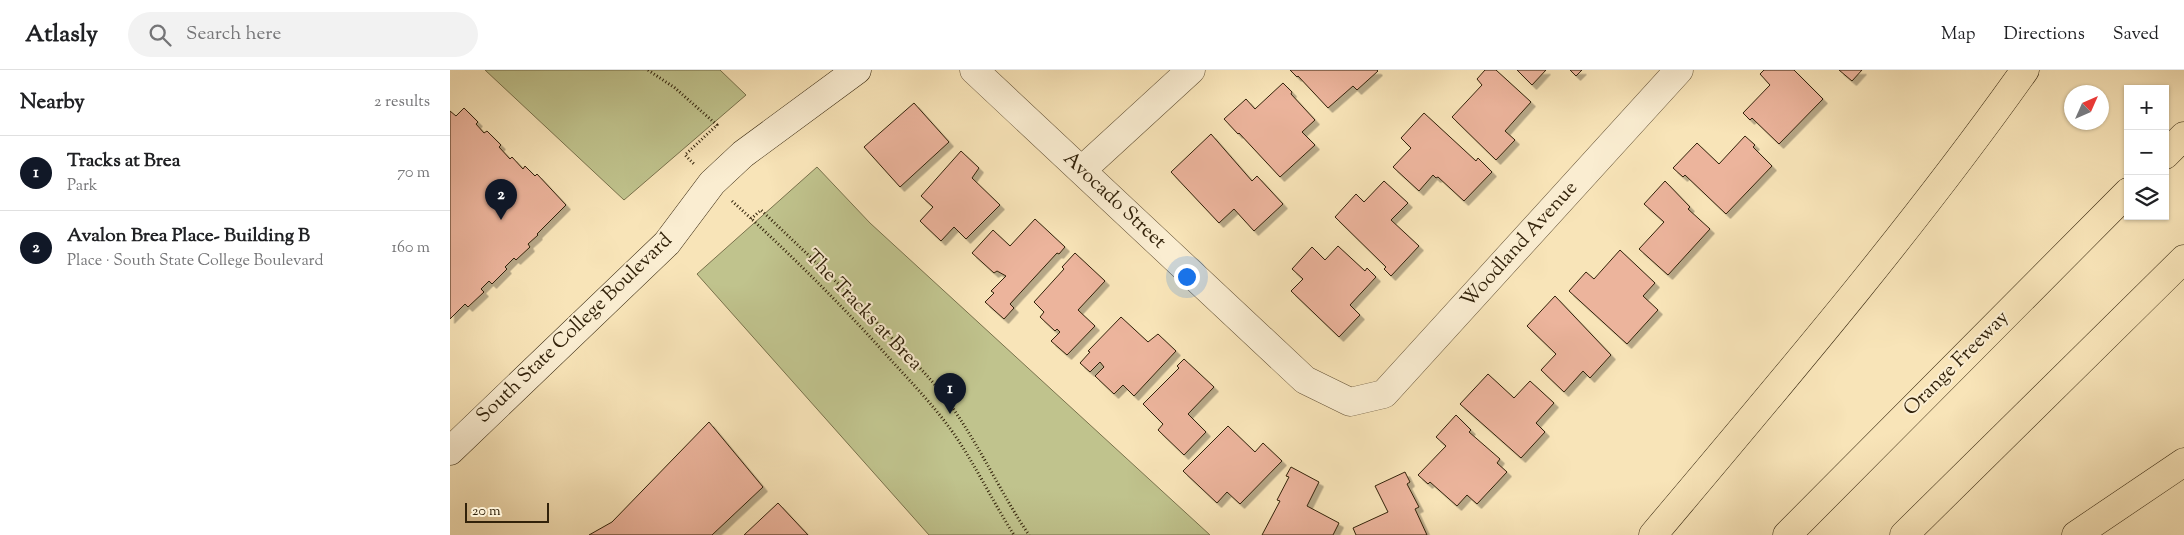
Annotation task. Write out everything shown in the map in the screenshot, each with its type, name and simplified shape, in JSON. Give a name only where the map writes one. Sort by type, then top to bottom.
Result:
[{"type":"highway","points":[[1653,535],[1921,211],[1972,145],[2025,70]]},
{"type":"highway","points":[[2169,151],[2184,136]]},
{"type":"highway","name":"Orange Freeway","points":[[1787,535],[2124,196]]},
{"type":"highway","points":[[1904,535],[2184,259]]},
{"type":"highway","points":[[2076,535],[2184,462]]},
{"type":"street","name":"South State College Boulevard","points":[[450,451],[667,244],[712,183],[743,154],[857,70]]},
{"type":"street","name":"Avocado Street","points":[[974,70],[1305,380],[1350,402]]},
{"type":"street","points":[[1082,170],[1191,70]]},
{"type":"street","name":"Woodland Avenue","points":[[1350,402],[1384,394],[1679,70]]},
{"type":"path","points":[[648,70],[675,88],[717,125],[685,155]]},
{"type":"path","points":[[751,219],[761,210],[841,286],[925,374],[948,402],[974,439],[1002,491],[1029,535]]},
{"type":"path","name":"The Tracks at Brea","points":[[747,215],[867,333],[924,396],[953,433],[975,466],[1014,535]]},
{"type":"green space","points":[[485,70],[720,70],[746,95],[624,200]]},
{"type":"green space","points":[[817,167],[870,223],[1210,535],[929,535],[697,274]]},
{"type":"building","points":[[1290,70],[1378,71],[1357,90],[1353,86],[1328,108]]},
{"type":"building","points":[[1485,70],[1496,70],[1531,102],[1505,131],[1515,140],[1496,160],[1452,117],[1482,85],[1477,79]]},
{"type":"building","points":[[1517,70],[1546,70],[1532,85]]},
{"type":"building","points":[[1570,70],[1582,70],[1576,76]]},
{"type":"building","points":[[1764,70],[1794,70],[1823,99],[1779,144],[1752,118],[1750,120],[1743,113],[1770,85],[1760,74]]},
{"type":"building","points":[[1839,70],[1862,70],[1852,81]]},
{"type":"building","points":[[1283,83],[1315,120],[1302,132],[1315,145],[1280,177],[1224,119],[1246,99],[1255,109]]},
{"type":"building","points":[[914,103],[949,142],[900,187],[864,147]]},
{"type":"building","points":[[464,108],[478,122],[476,124],[484,133],[487,131],[501,145],[499,147],[510,159],[512,157],[523,169],[525,166],[535,176],[537,174],[566,205],[528,244],[530,247],[516,260],[514,258],[505,267],[507,269],[492,284],[489,281],[481,289],[484,292],[468,307],[465,304],[450,319],[450,111],[456,116]]},
{"type":"building","points":[[1424,113],[1476,161],[1478,158],[1492,172],[1464,201],[1438,177],[1436,178],[1433,175],[1419,191],[1393,167],[1411,148],[1401,138]]},
{"type":"building","points":[[1211,134],[1252,181],[1257,176],[1283,204],[1254,231],[1234,209],[1219,223],[1171,172]]},
{"type":"building","points":[[1745,136],[1772,166],[1726,214],[1685,175],[1683,177],[1673,168],[1697,143],[1719,164]]},
{"type":"building","points":[[961,151],[979,168],[972,178],[1000,205],[966,239],[954,227],[941,241],[920,221],[933,207],[921,196]]},
{"type":"building","points":[[1384,181],[1408,203],[1391,220],[1419,246],[1391,276],[1384,269],[1386,267],[1335,217],[1356,194],[1364,202]]},
{"type":"building","points":[[1665,181],[1690,207],[1688,209],[1710,229],[1668,275],[1639,249],[1664,222],[1644,204]]},
{"type":"building","points":[[1035,219],[1065,247],[1059,254],[1057,253],[1010,304],[1014,308],[1004,319],[985,302],[994,293],[991,291],[1006,276],[997,271],[994,273],[972,253],[993,230],[1010,246]]},
{"type":"building","points":[[1338,246],[1365,271],[1367,268],[1376,277],[1350,305],[1360,315],[1339,337],[1291,291],[1303,279],[1292,269],[1312,247],[1325,260]]},
{"type":"building","points":[[1620,250],[1655,283],[1643,296],[1658,310],[1627,344],[1569,291],[1586,272],[1594,279]]},
{"type":"building","points":[[1075,253],[1105,281],[1078,310],[1095,326],[1067,355],[1051,341],[1060,332],[1057,329],[1055,331],[1040,317],[1044,312],[1034,302],[1064,269],[1062,267]]},
{"type":"building","points":[[1555,296],[1611,355],[1590,378],[1583,371],[1564,392],[1541,370],[1556,354],[1527,326]]},
{"type":"building","points":[[1121,317],[1148,342],[1158,334],[1176,351],[1134,396],[1123,385],[1114,394],[1095,376],[1104,367],[1100,362],[1090,372],[1080,363],[1090,352],[1088,351]]},
{"type":"building","points":[[1184,359],[1214,387],[1188,414],[1206,432],[1184,455],[1158,430],[1163,424],[1143,404],[1179,368],[1177,366]]},
{"type":"building","points":[[1488,374],[1514,398],[1530,381],[1554,403],[1536,423],[1545,432],[1521,458],[1460,404]]},
{"type":"building","points":[[1456,415],[1471,430],[1469,432],[1500,459],[1497,463],[1507,472],[1477,504],[1467,495],[1457,506],[1430,482],[1428,484],[1418,475],[1446,446],[1436,437]]},
{"type":"building","points":[[709,422],[763,487],[712,535],[589,535],[612,522]]},
{"type":"building","points":[[1228,426],[1255,452],[1263,443],[1282,461],[1240,504],[1227,492],[1217,503],[1183,471]]},
{"type":"building","points":[[1291,467],[1319,482],[1307,506],[1339,523],[1333,535],[1262,535],[1280,501],[1277,500],[1289,477],[1286,476]]},
{"type":"building","points":[[1405,472],[1410,482],[1407,484],[1419,507],[1415,509],[1427,535],[1356,535],[1353,528],[1388,512],[1375,486]]},
{"type":"building","points":[[778,503],[808,535],[744,535]]},
{"type":"place","name":"Avalon Brea Place- Building B","points":[[501,220]]},
{"type":"place","name":"Tracks at Brea","points":[[950,414]]}]
